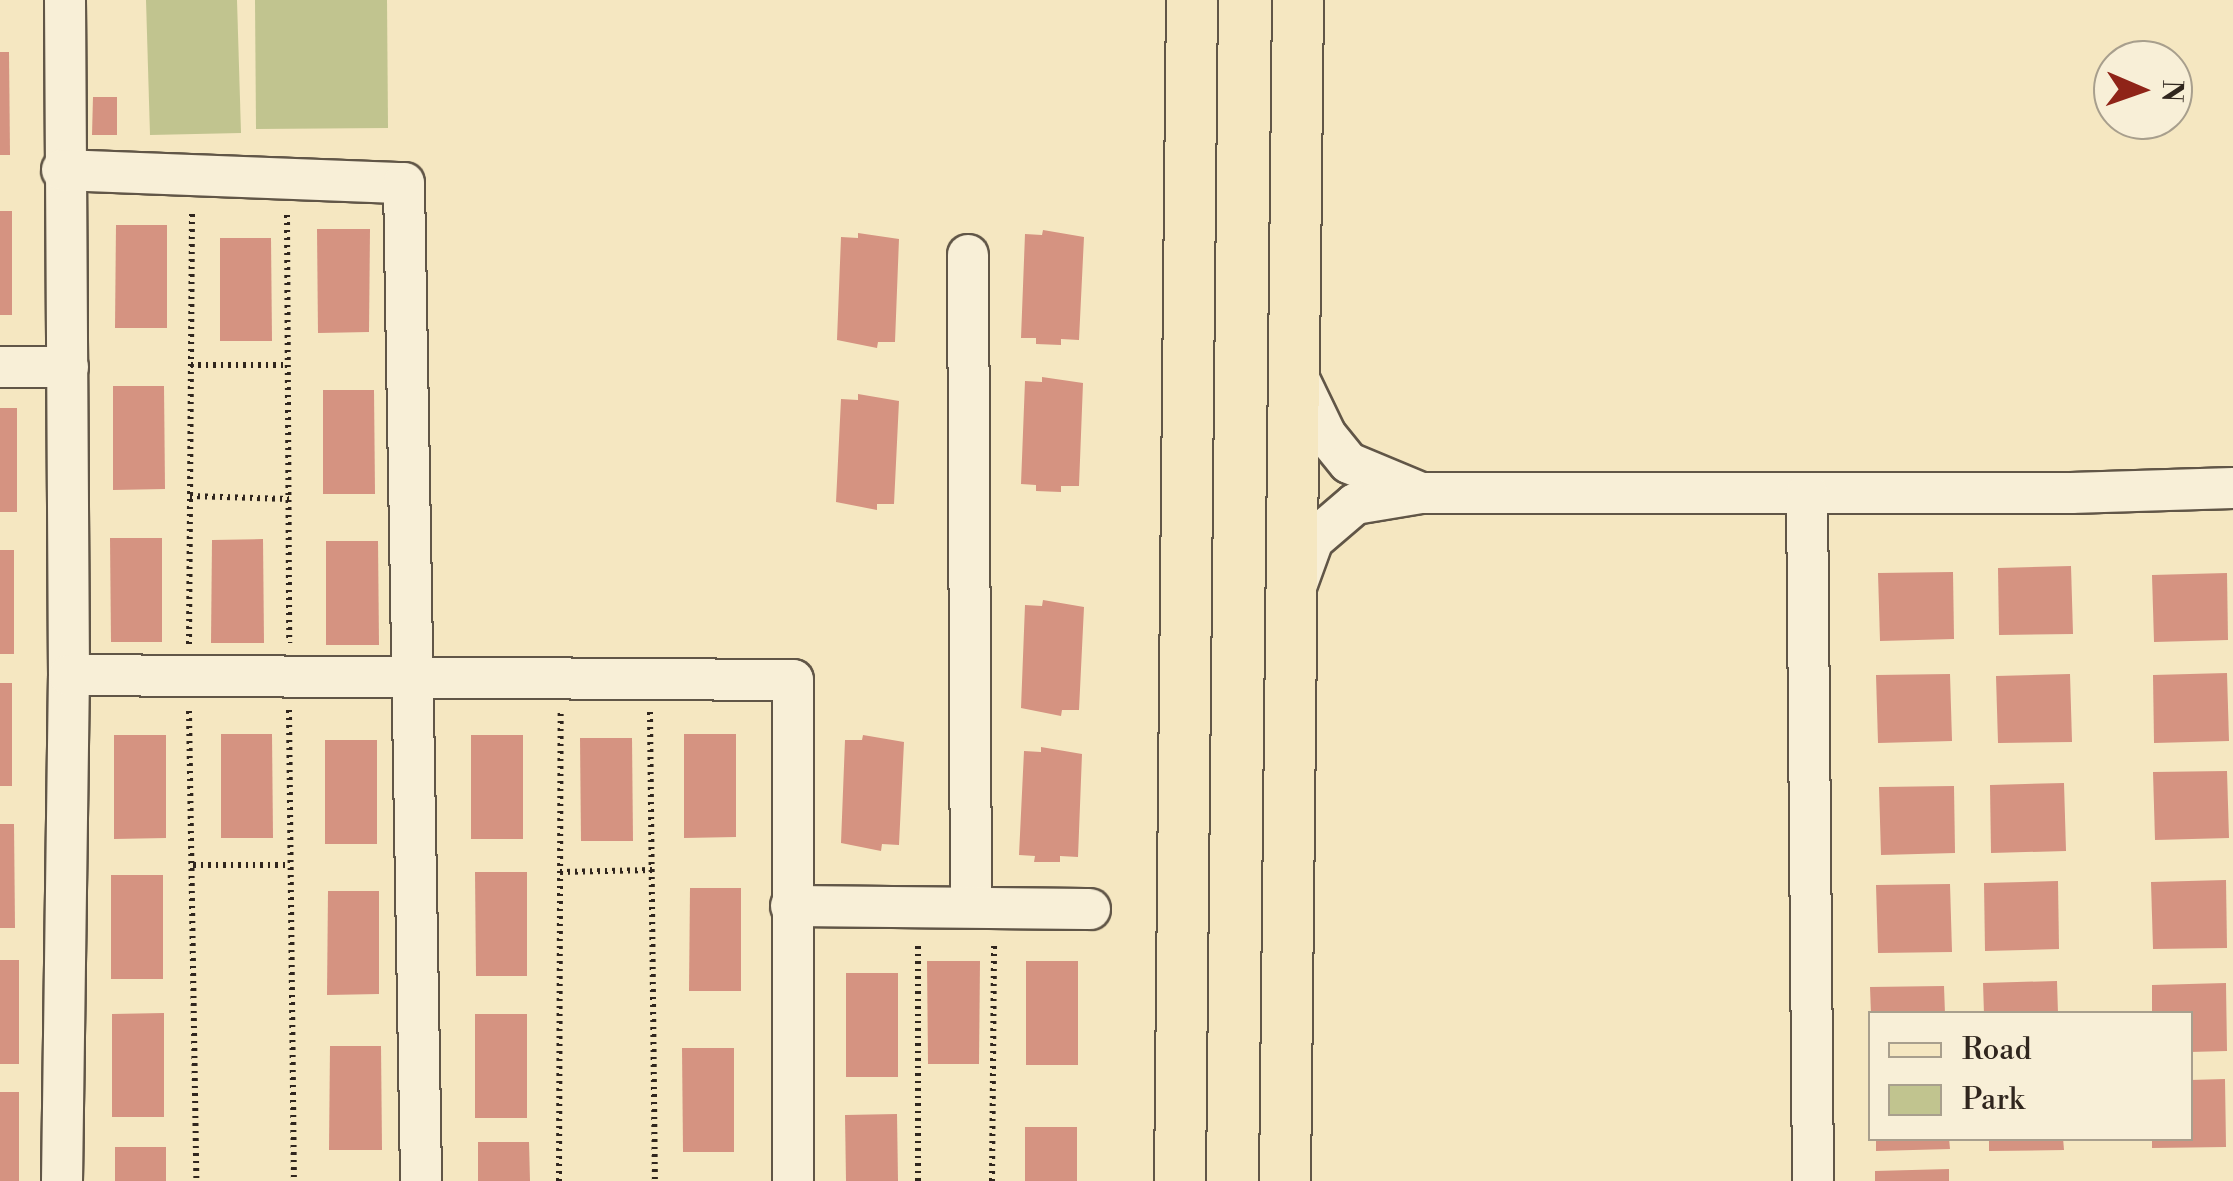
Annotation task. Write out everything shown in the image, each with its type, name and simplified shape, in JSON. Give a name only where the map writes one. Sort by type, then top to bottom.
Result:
[{"type":"main road","points":[[1180,1181],[1192,0]]},
{"type":"main road","points":[[1285,1181],[1298,0]]},
{"type":"street","points":[[62,1181],[70,676],[62,170],[65,0]]},
{"type":"street","points":[[62,170],[404,183],[422,1181]]},
{"type":"street","points":[[968,255],[983,908]]},
{"type":"street","points":[[0,367],[68,366]]},
{"type":"street","points":[[1293,367],[1326,434],[1349,462],[1421,493]]},
{"type":"street","points":[[1290,607],[1312,540],[1354,504],[1421,493],[2233,488]]},
{"type":"street","points":[[1807,493],[1813,1181]]},
{"type":"street","points":[[70,676],[793,680],[793,1181]]},
{"type":"street","points":[[792,906],[1090,909]]},
{"type":"path","points":[[192,175],[188,677],[196,1181]]},
{"type":"path","points":[[287,179],[294,1181]]},
{"type":"path","points":[[191,365],[288,365]]},
{"type":"path","points":[[190,496],[288,499]]},
{"type":"path","points":[[649,680],[655,1181]]},
{"type":"path","points":[[560,1181],[561,681]]},
{"type":"path","points":[[193,865],[290,865]]},
{"type":"path","points":[[560,872],[652,870]]},
{"type":"path","points":[[918,907],[918,1181]]},
{"type":"path","points":[[983,908],[992,1181]]},
{"type":"green space","points":[[146,0],[237,0],[241,133],[150,135]]},
{"type":"green space","points":[[255,0],[387,0],[388,128],[256,129]]},
{"type":"building","points":[[0,52],[9,52],[10,155],[0,155]]},
{"type":"building","points":[[93,97],[117,97],[117,135],[92,135]]},
{"type":"building","points":[[0,211],[12,211],[12,315],[0,315]]},
{"type":"building","points":[[116,225],[167,225],[167,328],[115,328]]},
{"type":"building","points":[[317,229],[370,229],[369,332],[318,333]]},
{"type":"building","points":[[1043,230],[1084,237],[1079,340],[1061,339],[1061,345],[1036,344],[1036,338],[1021,338],[1025,234],[1042,235]]},
{"type":"building","points":[[858,233],[899,239],[895,342],[878,342],[877,348],[837,340],[841,237],[858,238]]},
{"type":"building","points":[[220,238],[271,238],[272,341],[220,341]]},
{"type":"building","points":[[1042,377],[1083,383],[1079,486],[1061,486],[1061,492],[1036,491],[1036,485],[1021,484],[1025,381],[1042,382]]},
{"type":"building","points":[[113,386],[164,386],[165,489],[113,490]]},
{"type":"building","points":[[323,390],[374,390],[375,494],[323,494]]},
{"type":"building","points":[[858,394],[899,401],[894,504],[877,504],[877,510],[836,502],[841,399],[858,400]]},
{"type":"building","points":[[0,408],[17,408],[17,512],[0,512]]},
{"type":"building","points":[[110,538],[162,538],[162,642],[111,642]]},
{"type":"building","points":[[263,539],[264,643],[211,643],[212,540]]},
{"type":"building","points":[[326,541],[378,541],[379,645],[326,645]]},
{"type":"building","points":[[0,550],[14,550],[14,654],[0,654]]},
{"type":"building","points":[[2071,566],[2073,634],[1999,635],[1998,568]]},
{"type":"building","points":[[1953,572],[1954,639],[1880,641],[1878,573]]},
{"type":"building","points":[[2227,573],[2228,640],[2154,642],[2152,575]]},
{"type":"building","points":[[1043,600],[1084,607],[1079,710],[1062,710],[1061,716],[1021,708],[1025,605],[1042,606]]},
{"type":"building","points":[[2227,673],[2229,741],[2154,743],[2153,675]]},
{"type":"building","points":[[1950,674],[1952,741],[1878,743],[1876,675]]},
{"type":"building","points":[[2070,674],[2072,742],[1998,743],[1996,676]]},
{"type":"building","points":[[0,683],[12,683],[12,786],[0,786]]},
{"type":"building","points":[[221,734],[272,734],[273,838],[221,838]]},
{"type":"building","points":[[684,734],[736,734],[736,837],[684,838]]},
{"type":"building","points":[[114,735],[166,735],[166,838],[114,839]]},
{"type":"building","points":[[471,735],[523,735],[523,839],[471,839]]},
{"type":"building","points":[[863,735],[904,742],[899,845],[882,844],[881,851],[841,843],[845,740],[862,740]]},
{"type":"building","points":[[580,738],[632,738],[633,841],[581,841]]},
{"type":"building","points":[[325,740],[377,740],[377,844],[325,844]]},
{"type":"building","points":[[1041,747],[1082,754],[1078,857],[1060,856],[1060,862],[1034,862],[1035,856],[1019,855],[1024,751],[1041,752]]},
{"type":"building","points":[[2227,771],[2229,838],[2155,840],[2153,772]]},
{"type":"building","points":[[2064,783],[2066,851],[1991,853],[1990,785]]},
{"type":"building","points":[[1954,786],[1955,853],[1881,855],[1879,787]]},
{"type":"building","points":[[0,824],[14,824],[15,928],[0,928]]},
{"type":"building","points":[[475,872],[527,872],[527,976],[476,976]]},
{"type":"building","points":[[111,875],[163,875],[163,979],[111,979]]},
{"type":"building","points":[[2226,880],[2227,948],[2153,949],[2151,882]]},
{"type":"building","points":[[2058,881],[2059,949],[1985,951],[1984,883]]},
{"type":"building","points":[[1950,884],[1952,952],[1878,953],[1876,885]]},
{"type":"building","points":[[690,888],[741,888],[741,991],[689,991]]},
{"type":"building","points":[[328,891],[379,891],[379,994],[327,995]]},
{"type":"building","points":[[0,960],[19,960],[19,1064],[0,1064]]},
{"type":"building","points":[[927,961],[980,961],[979,1064],[928,1064]]},
{"type":"building","points":[[1026,961],[1078,961],[1078,1065],[1026,1065]]},
{"type":"building","points":[[846,973],[898,973],[898,1077],[846,1077]]},
{"type":"building","points":[[2057,981],[2058,1011],[1984,1011],[1983,983]]},
{"type":"building","points":[[2226,983],[2227,1051],[2193,1052],[2193,1011],[2152,1011],[2152,985]]},
{"type":"building","points":[[1944,986],[1945,1011],[1871,1011],[1870,987]]},
{"type":"building","points":[[164,1013],[164,1117],[112,1117],[112,1014]]},
{"type":"building","points":[[475,1014],[527,1014],[527,1118],[475,1118]]},
{"type":"building","points":[[330,1046],[381,1046],[382,1150],[329,1150]]},
{"type":"building","points":[[682,1048],[734,1048],[734,1152],[683,1152]]},
{"type":"building","points":[[2225,1079],[2226,1147],[2152,1148],[2152,1141],[2193,1141],[2193,1080]]},
{"type":"building","points":[[0,1092],[19,1092],[19,1181],[0,1181]]},
{"type":"building","points":[[897,1114],[898,1181],[846,1181],[845,1115]]},
{"type":"building","points":[[1025,1127],[1077,1127],[1077,1181],[1025,1181]]},
{"type":"building","points":[[1876,1141],[1949,1141],[1950,1149],[1876,1151]]},
{"type":"building","points":[[1989,1141],[2063,1141],[2064,1150],[1989,1151]]},
{"type":"building","points":[[478,1142],[529,1142],[530,1181],[478,1181]]},
{"type":"building","points":[[115,1147],[166,1147],[166,1181],[115,1181]]},
{"type":"building","points":[[1949,1169],[1949,1181],[1875,1181],[1875,1171]]}]
